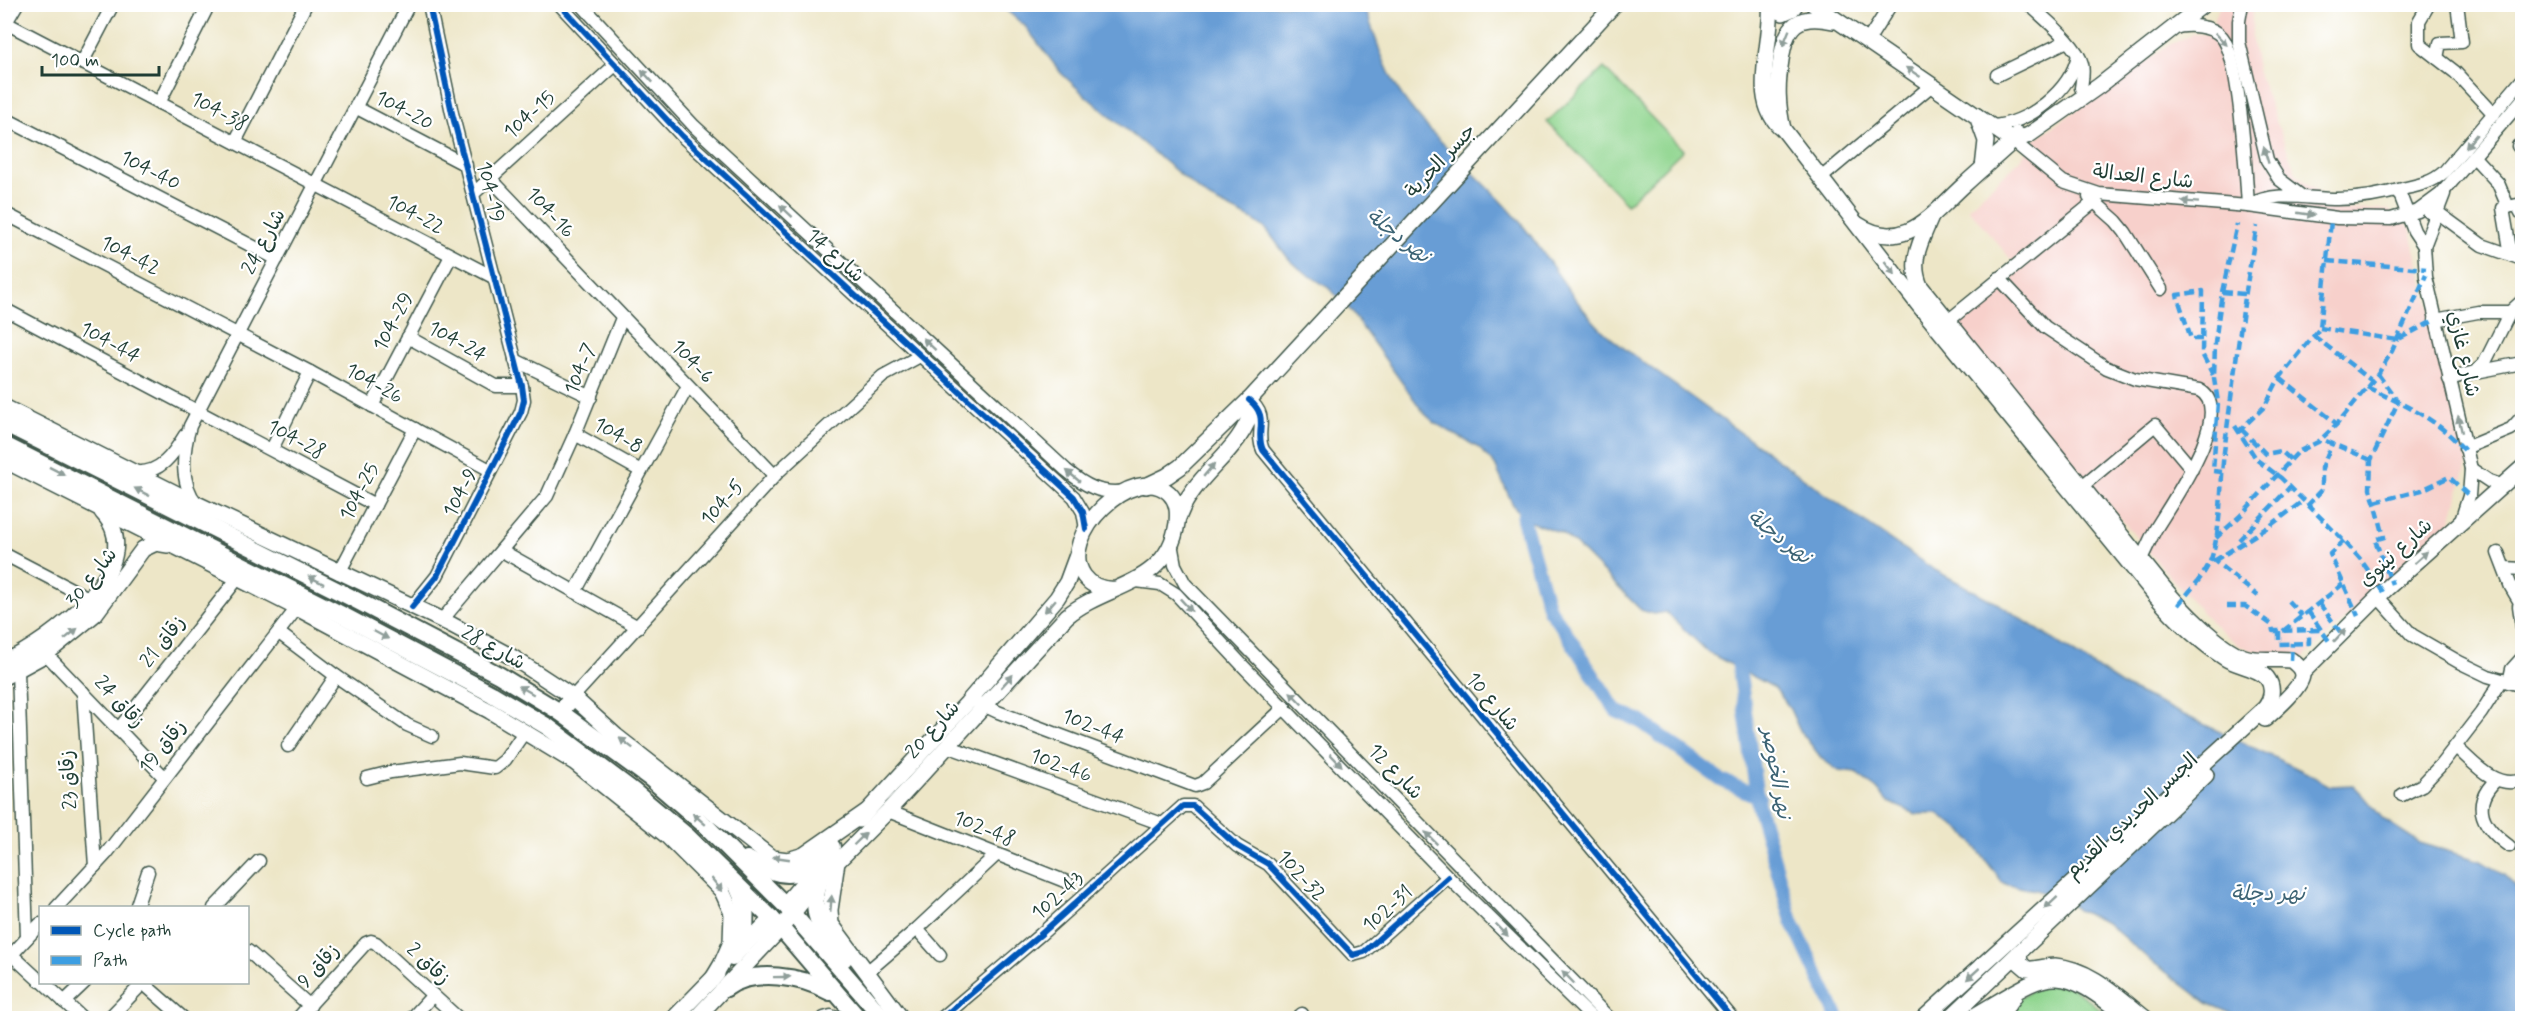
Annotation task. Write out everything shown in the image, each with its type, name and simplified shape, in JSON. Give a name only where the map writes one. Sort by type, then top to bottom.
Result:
[{"type":"highway","name":"شارع 28","points":[[4,423],[242,534],[350,597],[499,675],[560,712],[675,799],[727,847],[788,909],[883,1018]]},
{"type":"highway","name":"شارع 28","points":[[4,445],[230,569],[342,615],[492,694],[537,732],[658,812],[776,923],[841,1011],[858,1018]]},
{"type":"highway","points":[[342,615],[350,597]]},
{"type":"highway","points":[[560,712],[573,697]]},
{"type":"highway","points":[[727,847],[768,871],[784,875],[803,870],[835,854]]},
{"type":"highway","points":[[820,879],[814,904],[817,919],[844,957],[853,982]]},
{"type":"highway","points":[[732,958],[741,944],[746,924],[741,895],[734,882]]},
{"type":"highway","points":[[776,923],[788,909]]},
{"type":"highway","points":[[719,984],[750,979],[793,977],[821,987],[841,1011]]},
{"type":"main road","points":[[1796,4],[1792,9],[1783,13],[1770,5],[1764,98],[1768,112],[1784,129],[1854,222],[1922,300],[2156,596],[2184,626],[2245,657],[2291,660],[2302,673]]},
{"type":"main road","points":[[1813,4],[2013,141]]},
{"type":"main road","points":[[1854,222],[1873,232],[1894,235],[1914,229],[1931,217],[2013,141],[2022,129],[2081,88],[2189,4]]},
{"type":"main road","points":[[2013,141],[2029,135],[2099,86],[2204,4]]},
{"type":"main road","name":"جسر الحرية","points":[[1146,486],[1180,467],[1249,400],[1303,339],[1614,6]]},
{"type":"main road","points":[[1784,129],[1777,87],[1786,35],[1794,24],[1807,18],[1835,21]]},
{"type":"main road","points":[[1977,116],[1986,141],[1983,168]]},
{"type":"main road","points":[[1931,217],[1918,249],[1915,264],[1922,300],[1948,321],[2081,487],[2229,661],[2259,672],[2267,678],[2272,693],[2265,713]]},
{"type":"main road","points":[[1177,519],[1197,485],[1244,430],[1252,408],[1249,400]]},
{"type":"main road","points":[[4,407],[197,504],[242,534],[339,573],[441,620],[512,657],[573,697],[616,736],[772,858],[788,860],[804,855],[866,812]]},
{"type":"main road","points":[[4,460],[186,552],[230,569],[297,608],[537,732],[643,816],[711,878],[722,891],[730,906],[732,923],[731,942],[719,984]]},
{"type":"main road","name":"شارع نينوى","points":[[2265,713],[2296,688],[2302,673],[2378,597],[2523,468]]},
{"type":"main road","points":[[1146,486],[1159,487],[1170,494],[1177,506],[1177,519],[1171,543],[1161,561],[1136,581],[1116,589],[1100,588],[1086,578],[1078,564],[1077,555],[1086,529],[1100,510],[1127,491],[1146,486]]},
{"type":"main road","name":"شارع 30","points":[[9,664],[96,602],[116,551],[116,533],[113,525],[98,508]]},
{"type":"main road","name":"شارع 30","points":[[9,664],[46,654],[79,628],[96,602],[149,545],[163,543],[186,552]]},
{"type":"main road","name":"شارع 20","points":[[788,909],[820,879],[835,854],[888,812],[947,746],[977,702],[1057,598],[1067,582],[1077,555]]},
{"type":"main road","name":"شارع 20","points":[[788,909],[835,854],[866,812],[977,702],[1067,616],[1085,603],[1116,589]]},
{"type":"main road","name":"الجسر الحديدي القديم","points":[[2021,944],[2265,713]]},
{"type":"main road","points":[[835,854],[831,924],[901,1018]]},
{"type":"main road","points":[[674,1018],[719,984],[776,923]]},
{"type":"main road","points":[[696,1018],[719,984],[732,958],[776,923]]},
{"type":"main road","points":[[1924,1018],[2021,944]]},
{"type":"main road","points":[[1950,1018],[2021,944]]},
{"type":"main road","points":[[2021,944],[2020,963],[2024,968],[2032,970],[2054,966],[2083,973],[2145,1018]]},
{"type":"main road","points":[[1971,1018],[2042,978],[2062,978],[2094,991],[2127,1018]]},
{"type":"main road","points":[[1998,1018],[2018,991]]},
{"type":"street","points":[[5,25],[17,4]]},
{"type":"street","points":[[82,63],[113,4]]},
{"type":"street","points":[[159,103],[209,4]]},
{"type":"street","points":[[235,142],[306,4]]},
{"type":"street","name":"شارع 24","points":[[197,504],[189,494],[185,472],[185,449],[190,426],[409,4]]},
{"type":"street","name":"104-19","points":[[429,4],[473,194],[522,386]]},
{"type":"street","name":"شارع 14","points":[[560,4],[614,66],[667,121],[1074,497],[1083,512],[1086,529]]},
{"type":"street","name":"شارع 14","points":[[581,4],[694,126],[1066,470],[1079,481],[1094,489],[1110,492],[1127,491]]},
{"type":"street","points":[[1867,42],[1891,4]]},
{"type":"street","points":[[2029,4],[2078,55],[2083,68],[2081,88]]},
{"type":"street","points":[[2242,4],[2239,42],[2268,160],[2274,173],[2284,185],[2303,197]]},
{"type":"street","points":[[2428,4],[2419,21],[2419,44],[2455,72],[2494,114]]},
{"type":"street","points":[[2437,58],[2440,43],[2462,42],[2457,4]]},
{"type":"street","name":"104-38","points":[[5,25],[316,185]]},
{"type":"street","points":[[2167,31],[2182,26],[2200,27],[2217,33],[2228,46],[2242,127],[2248,206],[2272,197],[2351,199],[2396,191],[2431,181],[2440,176],[2523,81]]},
{"type":"street","points":[[1996,75],[2067,41]]},
{"type":"street","points":[[1991,126],[2015,122],[2058,94],[2071,76],[2078,55]]},
{"type":"street","name":"104-15","points":[[473,194],[489,177],[614,66]]},
{"type":"street","points":[[1821,178],[1932,85]]},
{"type":"street","points":[[2422,211],[2447,188],[2523,100]]},
{"type":"street","name":"104-20","points":[[357,108],[466,165]]},
{"type":"street","name":"104-40","points":[[4,118],[277,259]]},
{"type":"street","name":"شارع العدالة","points":[[2013,141],[2056,177],[2080,189],[2108,196],[2248,206],[2355,219],[2391,219],[2422,211]]},
{"type":"street","points":[[2474,156],[2498,183],[2508,207]]},
{"type":"street","name":"104-16","points":[[489,177],[582,276]]},
{"type":"street","name":"104-22","points":[[316,185],[495,278]]},
{"type":"street","points":[[2080,189],[2125,232],[2161,290]]},
{"type":"street","points":[[2396,191],[2403,201],[2482,245],[2517,257]]},
{"type":"street","points":[[1948,321],[2094,202]]},
{"type":"street","points":[[2517,257],[2503,208],[2517,205],[2523,214]]},
{"type":"street","name":"شارع غازي","points":[[2422,211],[2424,246]]},
{"type":"street","name":"شارع غازي","points":[[2422,211],[2426,277],[2471,470],[2469,496],[2461,522]]},
{"type":"street","name":"104-42","points":[[4,213],[237,334]]},
{"type":"street","name":"104-29","points":[[372,406],[451,256]]},
{"type":"street","name":"104-6","points":[[582,276],[774,475]]},
{"type":"street","points":[[1999,279],[2045,327],[2106,368],[2135,380],[2191,388],[2206,394],[2210,405],[2210,420],[2203,446],[2141,559]]},
{"type":"street","points":[[2475,372],[2484,364],[2510,312],[2523,301]]},
{"type":"street","name":"104-44","points":[[4,309],[198,411]]},
{"type":"street","points":[[2436,320],[2478,312],[2510,312]]},
{"type":"street","name":"104-7","points":[[441,620],[547,496],[591,397],[622,318]]},
{"type":"street","name":"104-26","points":[[237,334],[490,471]]},
{"type":"street","name":"104-24","points":[[408,337],[496,386],[522,386]]},
{"type":"street","name":"104-5","points":[[573,697],[774,475],[883,376],[920,356]]},
{"type":"street","points":[[515,360],[591,397]]},
{"type":"street","points":[[2449,380],[2475,372],[2523,363]]},
{"type":"street","points":[[272,449],[310,372]]},
{"type":"street","name":"104-9","points":[[412,607],[433,583],[522,408],[522,386]]},
{"type":"street","points":[[575,592],[688,386]]},
{"type":"street","name":"شارع 10","points":[[1249,400],[1257,406],[1261,418],[1260,442],[1263,450],[1732,1018]]},
{"type":"street","name":"104-28","points":[[198,411],[375,505]]},
{"type":"street","points":[[2465,448],[2511,429],[2523,417]]},
{"type":"street","points":[[2081,487],[2155,425],[2192,469]]},
{"type":"street","points":[[135,472],[145,473],[163,464],[173,454],[190,426]]},
{"type":"street","name":"104-25","points":[[339,573],[415,429]]},
{"type":"street","name":"104-8","points":[[575,434],[641,471]]},
{"type":"street","points":[[2471,470],[2489,481],[2504,486]]},
{"type":"street","name":"شارع 12","points":[[1171,543],[1174,565],[1185,584],[1609,1018]]},
{"type":"street","points":[[502,551],[638,627]]},
{"type":"street","points":[[2498,553],[2511,587],[2522,603],[2519,606],[2523,627]]},
{"type":"street","points":[[4,554],[96,602]]},
{"type":"street","points":[[2505,568],[2523,569]]},
{"type":"street","name":"زقاق 21","points":[[118,730],[230,569]]},
{"type":"street","name":"شارع 12","points":[[1136,581],[1155,582],[1171,590],[1448,877],[1592,1018]]},
{"type":"street","points":[[2378,597],[2412,635],[2459,662],[2523,689]]},
{"type":"street","name":"زقاق 19","points":[[58,906],[95,866],[297,608]]},
{"type":"street","points":[[279,633],[407,725],[432,736]]},
{"type":"street","name":"زقاق 24","points":[[46,654],[164,777]]},
{"type":"street","points":[[2402,795],[2422,785],[2456,747],[2512,669],[2523,658]]},
{"type":"street","points":[[9,664],[27,938]]},
{"type":"street","points":[[288,747],[336,676]]},
{"type":"street","name":"زقاق 23","points":[[83,692],[95,866]]},
{"type":"street","name":"102-44","points":[[977,702],[1191,785],[1203,783],[1285,708]]},
{"type":"street","points":[[367,778],[391,772],[460,763],[495,768],[537,732]]},
{"type":"street","name":"102-46","points":[[947,746],[1162,824]]},
{"type":"street","points":[[2456,747],[2496,780],[2507,783],[2523,780]]},
{"type":"street","points":[[1355,779],[1364,769]]},
{"type":"street","points":[[2496,780],[2486,794],[2482,807],[2486,825],[2509,846]]},
{"type":"street","name":"102-43","points":[[942,1018],[1040,935],[1183,806],[1188,805],[1197,809]]},
{"type":"street","name":"102-32","points":[[1197,809],[1237,846],[1268,864],[1347,950]]},
{"type":"street","name":"102-48","points":[[888,812],[1067,882]]},
{"type":"street","points":[[867,972],[996,855]]},
{"type":"street","points":[[216,906],[259,861]]},
{"type":"street","points":[[137,906],[148,872]]},
{"type":"street","name":"102-31","points":[[1347,950],[1353,955],[1364,952],[1448,877]]},
{"type":"street","points":[[1478,906],[1488,895]]},
{"type":"street","points":[[39,925],[8,959],[39,980]]},
{"type":"street","points":[[917,929],[940,955]]},
{"type":"street","name":"زقاق 2","points":[[371,941],[376,943],[458,1018]]},
{"type":"street","name":"زقاق 9","points":[[298,1018],[366,943],[371,941]]},
{"type":"street","points":[[249,952],[310,1006]]},
{"type":"street","points":[[44,984],[82,1018]]},
{"type":"street","points":[[64,1002],[83,984]]},
{"type":"street","points":[[110,1018],[142,984]]},
{"type":"street","points":[[144,984],[183,1018]]},
{"type":"street","points":[[412,1018],[433,995]]},
{"type":"street","points":[[824,1018],[841,1011]]},
{"type":"shaded area","points":[[2256,5],[2252,14],[2252,40],[2258,73],[2296,173],[2337,209],[2389,210],[2410,227],[2467,464],[2451,521],[2298,663],[2239,646],[2210,621],[1952,321],[2018,268],[1968,208],[2020,160],[2034,140],[2169,45],[2192,34],[2210,34],[2219,7]]},
{"type":"green space","points":[[1604,68],[1683,150],[1627,204],[1547,122]]},
{"type":"green space","points":[[2051,981],[2068,984],[2111,1018],[2002,1018],[2023,995]]},
{"type":"water","name":"نهر دجلة","points":[[1000,5],[1364,5],[1380,52],[1403,97],[1432,132],[1512,213],[1591,318],[1633,355],[1933,569],[2002,606],[2127,688],[2330,786],[2353,785],[2383,819],[2420,843],[2481,861],[2504,875],[2522,893],[2522,1018],[2242,1018],[2207,1003],[2150,960],[2107,923],[2077,910],[2067,900],[2002,882],[1966,834],[1939,814],[1916,814],[1888,802],[1877,789],[1856,773],[1839,771],[1822,759],[1799,729],[1789,707],[1775,688],[1709,653],[1666,612],[1654,614],[1641,610],[1561,533],[1523,519],[1512,503],[1495,465],[1479,448],[1435,423],[1424,413],[1346,305],[1330,289],[1288,258],[1267,230],[1255,221],[1210,199],[1088,98],[1061,73],[1025,26]]},
{"type":"waterway","points":[[1527,503],[1523,519],[1549,609],[1616,711],[1640,721],[1721,780],[1759,797]]},
{"type":"waterway","name":"نهر الخوصر","points":[[1737,653],[1758,805],[1792,921],[1838,1018]]},
{"type":"marked path","points":[[2238,432],[2265,406],[2278,380],[2320,328],[2331,221]]},
{"type":"marked path","points":[[2222,472],[2213,471],[2218,402],[2214,378],[2215,343],[2222,292],[2237,224]]},
{"type":"marked path","points":[[2178,605],[2206,570],[2215,543],[2231,395],[2257,226]]},
{"type":"marked path","points":[[2327,261],[2426,269]]},
{"type":"marked path","points":[[2216,538],[2240,516],[2298,452],[2318,442],[2337,424],[2378,374],[2392,351],[2426,275]]},
{"type":"marked path","points":[[2202,339],[2191,339],[2177,295],[2203,291],[2202,354],[2213,375]]},
{"type":"marked path","points":[[2222,292],[2244,294]]},
{"type":"marked path","points":[[2320,328],[2397,340],[2435,320]]},
{"type":"marked path","points":[[2314,336],[2372,381]]},
{"type":"marked path","points":[[2378,374],[2398,402],[2371,460],[2370,489],[2384,537],[2375,540],[2392,584]]},
{"type":"marked path","points":[[2280,378],[2337,424]]},
{"type":"marked path","points":[[2367,387],[2432,421],[2466,452]]},
{"type":"marked path","points":[[2235,426],[2257,460],[2281,478],[2345,542],[2361,560],[2383,592]]},
{"type":"marked path","points":[[2241,429],[2266,454],[2281,451],[2291,460]]},
{"type":"marked path","points":[[2326,441],[2371,460]]},
{"type":"marked path","points":[[2307,506],[2322,490],[2322,468],[2332,443]]},
{"type":"marked path","points":[[2375,502],[2422,490],[2449,477],[2469,496]]},
{"type":"marked path","points":[[2239,540],[2290,487]]},
{"type":"marked path","points":[[2214,561],[2271,525],[2303,501]]},
{"type":"marked path","points":[[2344,541],[2330,554],[2358,616]]},
{"type":"marked path","points":[[2211,558],[2258,596]]},
{"type":"marked path","points":[[2283,631],[2343,584]]},
{"type":"marked path","points":[[2288,601],[2302,616]]},
{"type":"marked path","points":[[2319,603],[2341,633]]},
{"type":"marked path","points":[[2227,606],[2245,606],[2272,625],[2273,631],[2322,630]]},
{"type":"marked path","points":[[2308,611],[2331,644]]},
{"type":"marked path","points":[[2279,631],[2279,644],[2309,643],[2309,631]]},
{"type":"marked path","points":[[2291,660],[2292,643]]},
{"type":"cycle path","points":[[412,607],[437,576],[521,412],[524,400],[452,113],[429,4]]},
{"type":"cycle path","points":[[559,4],[682,136],[1074,497],[1083,512],[1086,529]]},
{"type":"cycle path","points":[[1249,400],[1256,407],[1261,419],[1260,437],[1263,450],[1732,1018]]},
{"type":"cycle path","points":[[942,1018],[1040,935],[1183,806],[1193,806],[1237,846],[1268,864],[1353,955],[1364,952],[1448,877]]}]
